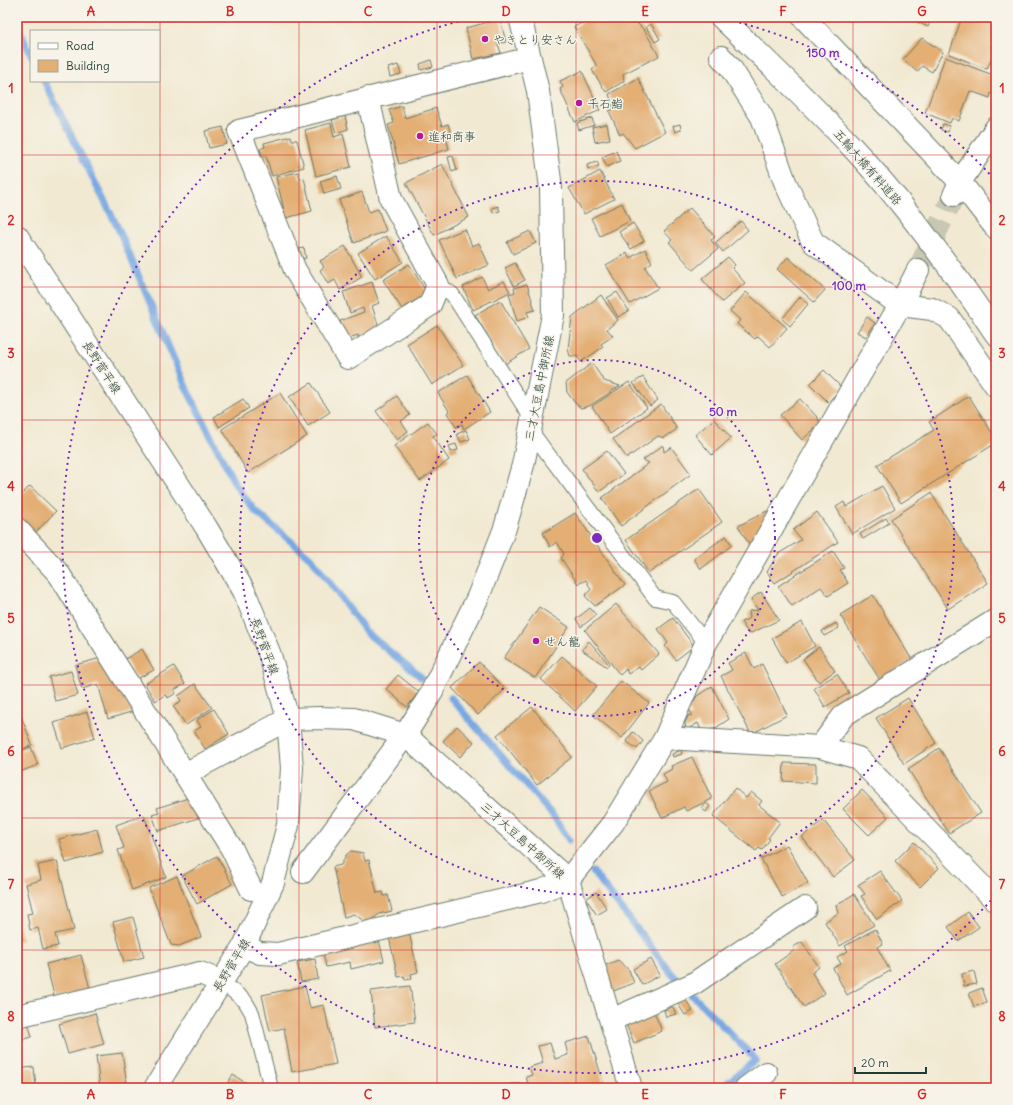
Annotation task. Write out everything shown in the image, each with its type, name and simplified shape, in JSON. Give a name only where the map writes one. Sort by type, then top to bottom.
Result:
[{"type":"street","name":"三才大豆島中御所線","points":[[405,736],[429,697],[478,597],[506,528],[523,465],[553,315],[551,188],[538,91],[520,17]]},
{"type":"street","name":"五輪大橋有料道路","points":[[720,17],[802,95],[853,148],[952,269],[996,334]]},
{"type":"street","points":[[803,17],[957,188],[996,228]]},
{"type":"street","points":[[721,57],[730,67],[762,117],[785,182],[813,242],[900,305],[932,309],[949,318],[996,386]]},
{"type":"street","points":[[368,98],[391,199],[438,285],[430,306],[348,358],[296,270],[240,131],[368,98],[530,58]]},
{"type":"street","points":[[957,188],[996,128]]},
{"type":"street","name":"長野菅平線","points":[[17,236],[206,527],[244,591],[270,655],[288,719],[292,768],[288,825],[273,883],[244,946],[155,1088]]},
{"type":"street","points":[[244,946],[260,953],[278,954],[541,891],[568,880],[613,822],[665,738],[706,643],[900,305],[918,270]]},
{"type":"street","points":[[17,529],[59,574],[232,850],[251,889]]},
{"type":"street","points":[[820,747],[844,715],[996,620]]},
{"type":"street","name":"三才大豆島中御所線","points":[[288,719],[354,719],[405,736],[568,880],[631,1088]]},
{"type":"street","points":[[185,774],[288,719]]},
{"type":"street","points":[[303,872],[405,736]]},
{"type":"street","points":[[665,738],[820,747],[858,758],[996,901]]},
{"type":"street","points":[[611,1020],[686,987],[805,908]]},
{"type":"street","points":[[17,1016],[200,973],[222,982]]},
{"type":"street","points":[[746,1088],[766,1073]]},
{"type":"lane","points":[[438,285],[452,294],[531,425],[655,598],[673,602],[706,643]]},
{"type":"lane","points":[[222,982],[245,1000],[252,1013],[271,1088]]},
{"type":"building","points":[[593,17],[626,17],[634,20],[645,31],[659,56],[623,74],[624,81],[606,92],[592,70],[597,66],[574,27]]},
{"type":"building","points":[[906,17],[932,17],[928,27]]},
{"type":"building","points":[[962,17],[978,17],[996,24],[996,35],[991,47],[996,48],[987,69],[949,54]]},
{"type":"building","points":[[500,19],[506,42],[498,44],[501,53],[473,59],[466,28]]},
{"type":"building","points":[[651,24],[660,39],[655,42],[646,27]]},
{"type":"building","points":[[922,38],[943,52],[932,72],[922,66],[917,72],[903,59]]},
{"type":"building","points":[[945,57],[996,76],[996,94],[991,93],[990,98],[970,91],[959,121],[952,118],[950,123],[925,113]]},
{"type":"building","points":[[431,60],[433,67],[421,70],[420,64]]},
{"type":"building","points":[[398,65],[401,74],[390,77],[388,68]]},
{"type":"building","points":[[582,71],[600,110],[575,122],[560,89],[563,87],[560,81]]},
{"type":"building","points":[[638,78],[665,132],[635,148],[623,133],[620,135],[609,111],[614,109],[609,94]]},
{"type":"building","points":[[402,106],[405,118],[436,108],[442,126],[448,124],[452,137],[446,138],[449,149],[399,164],[388,125],[394,123],[389,110]]},
{"type":"building","points":[[345,116],[348,129],[336,133],[332,120]]},
{"type":"building","points":[[592,118],[594,125],[579,130],[577,123]]},
{"type":"building","points":[[331,123],[334,137],[343,134],[351,167],[316,176],[305,130]]},
{"type":"building","points":[[607,124],[610,139],[595,142],[592,127]]},
{"type":"building","points":[[680,124],[681,130],[675,132],[673,126]]},
{"type":"building","points":[[943,124],[950,126],[948,132],[941,130]]},
{"type":"building","points":[[223,127],[227,144],[209,148],[205,131]]},
{"type":"building","points":[[291,136],[292,140],[297,140],[304,167],[272,176],[266,156],[262,156],[260,149],[265,147],[264,143]]},
{"type":"building","points":[[616,151],[620,161],[607,167],[602,157]]},
{"type":"building","points":[[453,156],[457,170],[452,172],[448,157]]},
{"type":"building","points":[[597,162],[599,166],[588,169],[587,165]]},
{"type":"building","points":[[442,164],[469,217],[434,235],[406,183]]},
{"type":"building","points":[[600,171],[614,199],[584,214],[569,188]]},
{"type":"building","points":[[298,172],[300,179],[304,178],[312,211],[286,218],[276,177]]},
{"type":"building","points":[[337,176],[341,189],[324,194],[320,181]]},
{"type":"building","points":[[362,192],[369,212],[378,209],[386,231],[354,243],[339,200]]},
{"type":"building","points":[[622,203],[630,221],[600,236],[591,218]]},
{"type":"building","points":[[498,206],[500,211],[493,213],[492,208]]},
{"type":"building","points":[[690,208],[715,237],[711,240],[718,249],[693,270],[669,242],[672,240],[664,231]]},
{"type":"building","points":[[741,221],[748,230],[723,252],[715,243]]},
{"type":"building","points":[[633,223],[644,241],[631,249],[619,232]]},
{"type":"building","points":[[465,229],[472,246],[479,243],[489,265],[457,279],[439,240]]},
{"type":"building","points":[[530,231],[536,243],[513,254],[507,242]]},
{"type":"building","points":[[386,236],[403,262],[375,279],[358,253]]},
{"type":"building","points":[[345,246],[362,277],[340,290],[335,280],[328,284],[320,270],[324,267],[320,261]]},
{"type":"building","points":[[304,248],[306,258],[302,259],[299,249]]},
{"type":"building","points":[[645,249],[652,262],[645,267],[658,288],[630,304],[606,265],[627,253],[630,258]]},
{"type":"building","points":[[728,257],[735,265],[732,268],[745,283],[722,302],[702,279]]},
{"type":"building","points":[[788,257],[825,290],[814,302],[777,269]]},
{"type":"building","points":[[515,263],[525,280],[514,286],[505,268]]},
{"type":"building","points":[[409,264],[427,293],[402,309],[383,280]]},
{"type":"building","points":[[482,277],[488,289],[504,281],[510,292],[473,310],[463,287]]},
{"type":"building","points":[[372,282],[379,303],[372,306],[381,333],[359,340],[358,335],[346,339],[340,321],[364,312],[363,308],[350,313],[343,292]]},
{"type":"building","points":[[527,284],[535,310],[527,312],[529,317],[517,321],[509,294],[515,292],[514,288]]},
{"type":"building","points":[[617,292],[629,311],[618,317],[607,298]]},
{"type":"building","points":[[746,292],[787,328],[770,347],[758,336],[755,339],[737,324],[740,320],[730,311]]},
{"type":"building","points":[[601,295],[618,320],[607,329],[613,336],[601,344],[603,347],[581,362],[577,356],[570,356],[568,349],[572,317]]},
{"type":"building","points":[[800,297],[808,304],[790,326],[782,319]]},
{"type":"building","points":[[500,300],[529,349],[505,364],[475,315]]},
{"type":"building","points":[[867,317],[875,323],[866,337],[857,332]]},
{"type":"building","points":[[437,325],[463,365],[432,385],[407,344]]},
{"type":"building","points":[[592,363],[604,381],[620,386],[589,406],[581,408],[575,403],[567,392],[566,383]]},
{"type":"building","points":[[824,370],[842,388],[828,402],[810,384]]},
{"type":"building","points":[[467,375],[490,412],[464,429],[462,424],[456,427],[447,413],[449,411],[438,393]]},
{"type":"building","points":[[643,377],[658,400],[650,406],[633,383]]},
{"type":"building","points":[[629,382],[647,408],[610,434],[592,406]]},
{"type":"building","points":[[311,383],[330,412],[308,426],[289,397]]},
{"type":"building","points":[[280,393],[307,436],[248,473],[222,429]]},
{"type":"building","points":[[397,396],[410,415],[401,421],[408,431],[397,440],[376,411]]},
{"type":"building","points":[[969,396],[996,439],[996,443],[901,503],[877,465],[934,430],[929,422]]},
{"type":"building","points":[[243,399],[249,408],[219,427],[214,417]]},
{"type":"building","points":[[800,399],[818,418],[820,424],[802,440],[780,415]]},
{"type":"building","points":[[661,404],[677,429],[664,438],[658,436],[627,458],[613,439]]},
{"type":"building","points":[[714,419],[731,438],[712,455],[695,435]]},
{"type":"building","points":[[428,422],[437,434],[433,436],[449,460],[420,481],[394,446]]},
{"type":"building","points":[[466,430],[470,439],[461,442],[457,434]]},
{"type":"building","points":[[456,444],[458,450],[451,452],[449,446]]},
{"type":"building","points":[[663,445],[664,452],[671,447],[691,474],[621,526],[602,498],[649,463],[643,460]]},
{"type":"building","points":[[607,451],[624,474],[599,492],[582,469]]},
{"type":"building","points":[[30,486],[56,511],[33,535],[17,519],[17,499]]},
{"type":"building","points":[[882,486],[895,508],[852,534],[836,507],[844,502],[846,507]]},
{"type":"building","points":[[699,489],[722,522],[649,573],[626,540]]},
{"type":"building","points":[[931,493],[988,583],[948,609],[891,519]]},
{"type":"building","points":[[767,511],[770,516],[752,549],[738,526]]},
{"type":"building","points":[[817,512],[838,542],[775,583],[767,572],[778,554],[801,540],[793,530]]},
{"type":"building","points":[[575,513],[625,585],[595,606],[585,596],[591,589],[586,580],[578,584],[561,558],[564,554],[557,542],[550,547],[543,533]]},
{"type":"building","points":[[886,518],[889,523],[863,539],[860,534]]},
{"type":"building","points":[[726,536],[732,545],[701,569],[694,559]]},
{"type":"building","points":[[833,551],[844,568],[840,570],[848,583],[828,596],[821,587],[792,606],[778,586]]},
{"type":"building","points":[[761,592],[779,620],[749,634],[741,622],[750,618],[749,611],[758,610],[751,599]]},
{"type":"building","points":[[873,595],[912,660],[880,680],[840,615]]},
{"type":"building","points":[[616,604],[659,654],[641,670],[639,667],[628,674],[626,669],[620,675],[585,630]]},
{"type":"building","points":[[539,607],[569,627],[535,678],[504,658]]},
{"type":"building","points":[[590,608],[596,615],[581,627],[576,619]]},
{"type":"building","points":[[673,618],[694,646],[676,660],[665,646],[668,643],[658,629]]},
{"type":"building","points":[[802,622],[815,646],[786,663],[772,638]]},
{"type":"building","points":[[836,623],[839,628],[824,636],[822,631]]},
{"type":"building","points":[[589,641],[609,664],[607,667],[582,650]]},
{"type":"building","points":[[819,647],[835,671],[819,682],[803,659]]},
{"type":"building","points":[[142,649],[154,670],[137,679],[125,659]]},
{"type":"building","points":[[746,653],[754,669],[762,664],[787,715],[751,734],[721,676],[732,670],[728,663]]},
{"type":"building","points":[[562,656],[597,686],[575,711],[541,679]]},
{"type":"building","points":[[101,658],[134,711],[108,719],[98,684],[82,689],[75,665]]},
{"type":"building","points":[[479,662],[505,689],[478,715],[452,688]]},
{"type":"building","points":[[174,666],[185,684],[174,690],[176,693],[168,698],[165,695],[155,701],[145,684]]},
{"type":"building","points":[[71,671],[78,695],[55,701],[49,677]]},
{"type":"building","points":[[837,674],[849,693],[825,707],[814,688]]},
{"type":"building","points":[[398,675],[419,692],[407,707],[386,689]]},
{"type":"building","points":[[621,681],[649,703],[622,738],[593,715]]},
{"type":"building","points":[[195,684],[212,708],[186,725],[173,706],[181,701],[178,696]]},
{"type":"building","points":[[712,686],[729,719],[714,729],[701,730],[698,723],[686,730],[685,723],[688,716],[692,715],[689,709],[697,696]]},
{"type":"building","points":[[908,698],[936,743],[904,764],[876,718]]},
{"type":"building","points":[[17,705],[32,745],[17,751]]},
{"type":"building","points":[[532,707],[572,757],[537,785],[497,735]]},
{"type":"building","points":[[214,709],[229,734],[205,749],[194,731],[201,727],[197,720]]},
{"type":"building","points":[[87,712],[95,738],[62,748],[54,723]]},
{"type":"building","points":[[457,726],[474,742],[460,757],[443,741]]},
{"type":"building","points":[[633,732],[643,741],[637,749],[626,741]]},
{"type":"building","points":[[31,747],[38,765],[17,773],[17,752]]},
{"type":"building","points":[[939,748],[981,813],[949,833],[908,769]]},
{"type":"building","points":[[681,750],[682,754],[673,757],[672,754]]},
{"type":"building","points":[[692,757],[712,799],[686,811],[684,807],[662,818],[649,791],[667,782],[663,774],[672,769],[671,766]]},
{"type":"building","points":[[784,763],[816,764],[816,783],[783,781]]},
{"type":"building","points":[[735,788],[746,798],[751,792],[762,801],[759,805],[780,822],[768,838],[770,839],[762,850],[759,848],[756,851],[713,816]]},
{"type":"building","points":[[862,790],[888,817],[869,835],[843,809]]},
{"type":"building","points":[[191,797],[198,818],[158,831],[152,814],[159,812],[157,808]]},
{"type":"building","points":[[706,803],[710,806],[706,812],[702,809]]},
{"type":"building","points":[[144,815],[166,877],[132,890],[118,850],[124,848],[116,825]]},
{"type":"building","points":[[823,820],[855,860],[833,877],[802,837]]},
{"type":"building","points":[[97,829],[103,852],[66,863],[59,839]]},
{"type":"building","points":[[914,842],[939,868],[920,887],[895,861]]},
{"type":"building","points":[[787,845],[808,883],[782,897],[761,859]]},
{"type":"building","points":[[351,851],[363,853],[365,861],[369,860],[377,893],[383,892],[384,896],[388,895],[392,911],[379,914],[371,921],[364,921],[354,914],[344,917],[333,867],[341,865],[346,855]]},
{"type":"building","points":[[217,856],[232,884],[197,904],[182,876]]},
{"type":"building","points":[[57,861],[74,930],[55,934],[58,946],[43,949],[38,928],[30,930],[27,914],[33,913],[26,884],[41,880],[38,865]]},
{"type":"building","points":[[880,871],[902,901],[877,919],[861,896],[865,894],[858,885]]},
{"type":"building","points":[[177,876],[201,937],[179,946],[171,945],[149,888]]},
{"type":"building","points":[[596,892],[607,909],[597,915],[586,899]]},
{"type":"building","points":[[854,894],[874,925],[840,946],[825,922],[838,913],[836,905]]},
{"type":"building","points":[[968,912],[979,927],[958,941],[948,927]]},
{"type":"building","points":[[133,917],[144,957],[124,962],[113,922]]},
{"type":"building","points":[[17,926],[19,926],[22,940],[17,941]]},
{"type":"building","points":[[875,929],[883,944],[877,947],[890,971],[847,995],[833,968],[841,964],[837,957],[848,951],[845,946]]},
{"type":"building","points":[[409,932],[418,972],[411,974],[412,979],[405,980],[404,976],[398,977],[389,937]]},
{"type":"building","points":[[379,940],[384,961],[351,969],[350,962],[326,967],[323,953]]},
{"type":"building","points":[[802,942],[819,967],[812,973],[825,993],[804,1007],[775,964],[795,950],[793,947]]},
{"type":"building","points":[[81,955],[90,989],[55,999],[46,964]]},
{"type":"building","points":[[315,959],[318,979],[301,982],[297,962]]},
{"type":"building","points":[[651,959],[660,975],[642,985],[633,969]]},
{"type":"building","points":[[618,960],[629,970],[634,983],[611,992],[602,967]]},
{"type":"building","points":[[974,971],[977,984],[964,986],[962,974]]},
{"type":"building","points":[[305,986],[310,1008],[324,1005],[336,1064],[292,1072],[284,1028],[270,1031],[262,995]]},
{"type":"building","points":[[410,986],[415,1022],[375,1027],[371,991]]},
{"type":"building","points":[[982,988],[987,1002],[974,1007],[969,993]]},
{"type":"building","points":[[684,997],[693,1011],[685,1015],[676,1001]]},
{"type":"building","points":[[673,1007],[676,1014],[666,1017],[664,1010]]},
{"type":"building","points":[[654,1012],[662,1031],[634,1043],[626,1024]]},
{"type":"building","points":[[95,1013],[104,1044],[68,1054],[59,1024]]},
{"type":"building","points":[[27,1019],[32,1037],[17,1041],[17,1022]]},
{"type":"building","points":[[589,1036],[605,1088],[511,1088],[511,1084],[528,1084],[526,1077],[532,1075],[529,1067],[543,1063],[538,1046],[550,1043],[555,1059],[568,1055],[565,1043]]},
{"type":"building","points":[[122,1053],[127,1084],[122,1088],[100,1088],[96,1056]]},
{"type":"building","points":[[34,1067],[36,1088],[17,1088],[17,1069]]},
{"type":"building","points":[[233,1075],[254,1088],[224,1088]]},
{"type":"waterway","points":[[17,25],[30,53]]},
{"type":"waterway","points":[[45,82],[119,230],[185,385],[235,484],[254,510],[313,560],[367,633],[421,677]]},
{"type":"waterway","points":[[451,698],[554,817],[569,840]]},
{"type":"waterway","points":[[593,872],[671,973],[756,1060],[721,1088]]},
{"type":"tunnel","points":[[918,270],[954,195]]},
{"type":"place","name":"やきとり安さん","points":[[485,39]]},
{"type":"place","name":"千石鮨","points":[[579,103]]},
{"type":"place","name":"進和商事","points":[[420,136]]},
{"type":"place","name":"せん龍","points":[[536,641]]}]
